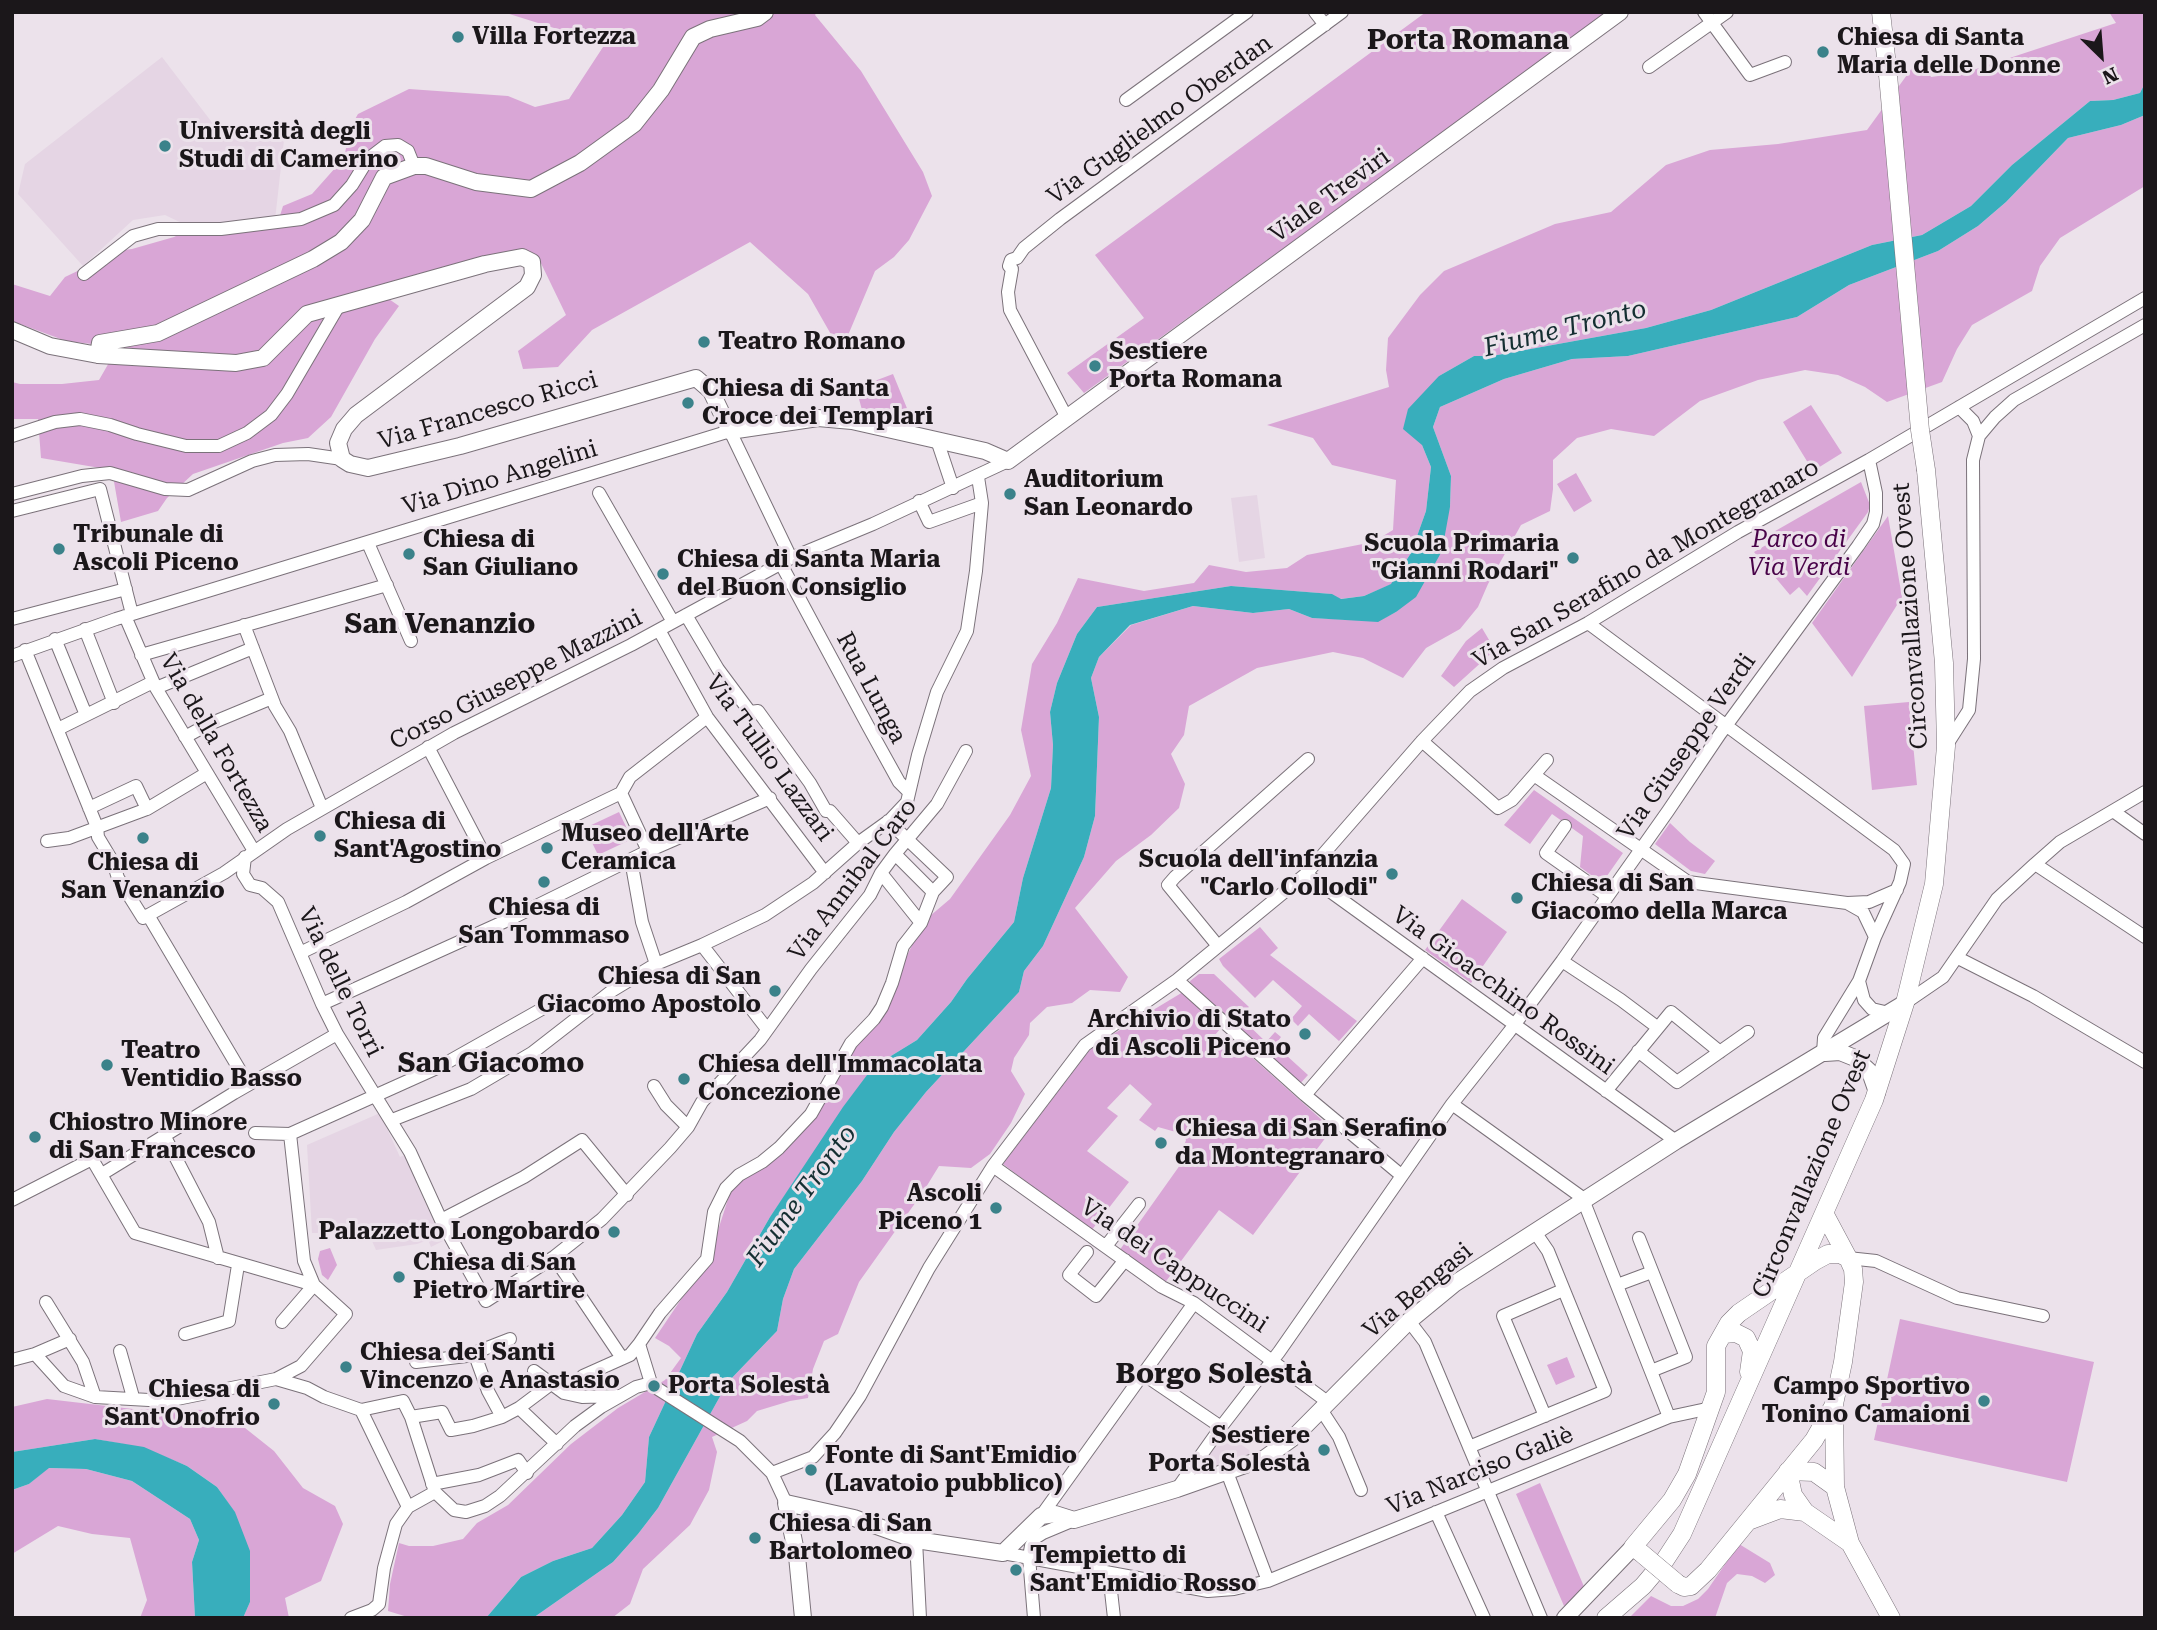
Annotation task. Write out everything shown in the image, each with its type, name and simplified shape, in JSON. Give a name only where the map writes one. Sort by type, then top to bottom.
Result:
[{"type":"main road","name":"Circonvallazione Ovest","points":[[1613,1612],[1665,1560],[1682,1534],[1798,1275],[1877,1092],[1905,1003],[1934,884],[1946,746],[1944,663],[1881,12]]},
{"type":"main road","points":[[1824,1213],[1853,1269],[1854,1282],[1834,1404],[1835,1487],[1850,1542],[1891,1618]]},
{"type":"main road","points":[[1834,1404],[1814,1440],[1697,1583],[1684,1587],[1678,1584],[1636,1550],[1686,1474],[1716,1392],[1716,1346],[1723,1334],[1740,1313],[1828,1254],[1840,1254],[1848,1258]]},
{"type":"main road","points":[[1723,1334],[1737,1333],[1746,1338],[1752,1351],[1747,1386]]},
{"type":"main road","points":[[1788,1471],[1814,1472],[1835,1487]]},
{"type":"main road","points":[[1788,1471],[1793,1494],[1805,1512],[1850,1542]]},
{"type":"main road","points":[[1748,1521],[1780,1509],[1805,1512]]},
{"type":"street","points":[[98,355],[100,343],[158,333],[332,248],[362,220],[384,177],[414,166],[426,166],[475,182],[531,189],[580,163],[634,124],[661,90],[693,37],[710,29],[757,18],[765,12]]},
{"type":"street","points":[[1126,100],[1247,12]]},
{"type":"street","points":[[1315,12],[1325,25]]},
{"type":"street","name":"Via Guglielmo Oberdan","points":[[1072,415],[1049,382],[1010,310],[1008,292],[1014,269],[1036,237],[1342,12]]},
{"type":"street","name":"Viale Treviri","points":[[1008,461],[1620,12]]},
{"type":"street","points":[[1648,67],[1708,18],[1727,12]]},
{"type":"street","points":[[1708,18],[1750,75],[1785,62]]},
{"type":"street","points":[[84,274],[133,236],[158,229],[221,229],[296,219],[334,205],[352,185],[368,159],[385,146],[398,145],[408,151],[414,166]]},
{"type":"street","name":"Via Francesco Ricci","points":[[338,307],[485,264],[522,257],[532,262],[533,275],[527,287],[356,415],[344,429],[338,443],[342,458],[349,464],[368,468],[460,446],[696,378],[711,391],[730,431]]},
{"type":"street","name":"Via San Serafino da Montegranaro","points":[[772,1473],[813,1457],[835,1433],[860,1396],[929,1268],[993,1166],[1086,1045],[1177,980],[1306,874],[1422,741],[1470,691],[1503,668],[1588,623],[1738,532],[1869,460],[2145,298]]},
{"type":"street","points":[[12,330],[50,346],[98,355],[236,363],[263,358],[307,314],[338,307]]},
{"type":"street","points":[[12,436],[55,422],[80,419],[186,446],[219,446],[247,433],[271,415],[288,394],[338,307]]},
{"type":"street","points":[[1946,746],[1969,710],[1974,659],[1973,460],[1979,436],[2014,400],[2145,325]]},
{"type":"street","points":[[1959,407],[1973,421],[1979,436]]},
{"type":"street","name":"Via Dino Angelini","points":[[18,653],[129,615],[730,431],[818,418],[878,425],[985,451],[1008,461]]},
{"type":"street","name":"Rua Lunga","points":[[730,431],[786,561],[867,726],[899,782],[909,792]]},
{"type":"street","points":[[937,440],[953,488]]},
{"type":"street","points":[[12,494],[82,476],[110,472],[165,489],[188,490],[251,461],[275,455],[308,454],[342,458]]},
{"type":"street","name":"Via Giuseppe Verdi","points":[[1177,1489],[1272,1361],[1452,1104],[1562,961],[1726,725],[1873,524],[1876,493],[1869,460]]},
{"type":"street","name":"Corso Giuseppe Mazzini","points":[[145,916],[224,873],[322,808],[428,747],[659,630],[786,561],[978,477],[1008,461]]},
{"type":"street","points":[[392,1120],[471,1089],[531,1053],[613,990],[656,964],[765,915],[825,873],[907,802],[937,692],[967,631],[982,503],[978,477]]},
{"type":"street","name":"Via della Fortezza","points":[[12,510],[100,489],[141,655],[154,685],[207,773],[250,854],[243,874],[250,885],[262,888],[278,902]]},
{"type":"street","points":[[599,493],[673,622]]},
{"type":"street","points":[[919,501],[929,522],[982,503]]},
{"type":"street","points":[[368,543],[411,641]]},
{"type":"street","points":[[141,655],[387,585]]},
{"type":"street","points":[[12,619],[126,589]]},
{"type":"street","points":[[686,615],[718,669],[750,712],[758,711],[810,783],[826,811],[830,811],[859,842]]},
{"type":"street","points":[[1588,623],[1894,850],[1904,864],[1897,890],[1875,937],[1859,981],[1824,1038],[1823,1053],[1840,1052],[1855,1058],[1870,1072],[1877,1092]]},
{"type":"street","points":[[244,625],[272,698],[294,740],[322,808]]},
{"type":"street","points":[[85,629],[114,703]]},
{"type":"street","name":"Via Tullio Lazzari","points":[[659,630],[707,718],[825,873]]},
{"type":"street","points":[[55,639],[86,715]]},
{"type":"street","points":[[58,729],[154,685],[253,648]]},
{"type":"street","points":[[18,653],[58,729],[102,845],[113,862],[118,878],[145,916],[248,1084]]},
{"type":"street","points":[[185,737],[272,698]]},
{"type":"street","points":[[300,953],[621,793],[630,777],[707,718]]},
{"type":"street","points":[[1422,741],[1498,808],[1512,800],[1547,760]]},
{"type":"street","points":[[428,747],[486,858]]},
{"type":"street","name":"Via Annibal Caro","points":[[486,1301],[554,1257],[602,1219],[688,1127],[702,1102],[760,1040],[870,895],[881,873],[937,804],[966,751]]},
{"type":"street","points":[[1218,946],[1168,885],[1308,759]]},
{"type":"street","points":[[47,841],[69,838],[147,808],[207,773]]},
{"type":"street","points":[[1534,775],[1688,882],[1847,903],[1869,902],[1897,890]]},
{"type":"street","points":[[88,806],[136,786],[147,808]]},
{"type":"street","points":[[1905,1003],[1943,977],[1997,899],[2060,842],[2145,792]]},
{"type":"street","points":[[621,793],[648,851]]},
{"type":"street","points":[[322,1004],[584,884],[648,851],[770,799]]},
{"type":"street","points":[[2113,811],[2145,834]]},
{"type":"street","points":[[583,1376],[630,1354],[639,1345],[660,1312],[707,1259],[714,1212],[726,1188],[739,1175],[779,1148],[811,1114],[852,1043],[882,1007],[903,946],[921,923],[933,892],[947,877],[888,821]]},
{"type":"street","points":[[1565,827],[1546,853],[1607,896]]},
{"type":"street","points":[[895,854],[933,892]]},
{"type":"street","points":[[631,860],[642,922],[656,964]]},
{"type":"street","points":[[2035,864],[2145,937]]},
{"type":"street","points":[[881,873],[921,923]]},
{"type":"street","name":"Via Gioacchino Rossini","points":[[1306,874],[1676,1141]]},
{"type":"street","name":"Via delle Torri","points":[[278,902],[337,1034],[392,1120],[427,1185],[441,1220],[486,1301]]},
{"type":"street","points":[[1847,903],[1863,912],[1875,937]]},
{"type":"street","points":[[702,945],[767,1029]]},
{"type":"street","points":[[1305,1096],[1423,958]]},
{"type":"street","points":[[1958,958],[2033,996],[2145,1062]]},
{"type":"street","points":[[1562,961],[1657,1027]]},
{"type":"street","points":[[1177,980],[1305,1096],[1401,1175]]},
{"type":"street","points":[[1859,981],[1864,1000],[1871,1009],[1889,1013]]},
{"type":"street","points":[[255,1133],[290,1134],[439,1067],[556,1001]]},
{"type":"street","name":"Via Bengasi","points":[[1029,1557],[1035,1538],[1074,1520],[1177,1489],[1265,1458],[1294,1437],[1409,1321],[1454,1284],[1676,1141],[1905,1003]]},
{"type":"street","points":[[1606,1091],[1671,1012],[1720,1052]]},
{"type":"street","points":[[1637,1051],[1677,1082],[1748,1032]]},
{"type":"street","points":[[102,1174],[248,1084],[337,1034]]},
{"type":"street","points":[[654,1086],[666,1105],[688,1127]]},
{"type":"street","points":[[1452,1104],[1580,1196],[1669,1417]]},
{"type":"street","points":[[35,1354],[64,1386],[95,1397],[133,1397],[167,1401],[276,1379],[301,1366],[346,1314],[314,1285],[304,1261],[290,1134]]},
{"type":"street","points":[[164,1135],[209,1222],[218,1258]]},
{"type":"street","points":[[441,1220],[524,1177],[582,1140],[627,1195]]},
{"type":"street","points":[[12,1200],[92,1159],[135,1233],[314,1285]]},
{"type":"street","name":"Via dei Cappuccini","points":[[993,1166],[1161,1287],[1194,1303],[1272,1361],[1326,1407]]},
{"type":"street","points":[[1102,1243],[1139,1204]]},
{"type":"street","points":[[1469,1447],[1605,1391],[1545,1245],[1535,1232]]},
{"type":"street","points":[[1639,1238],[1686,1357],[1651,1371]]},
{"type":"street","points":[[1087,1252],[1069,1275],[1096,1296],[1125,1260]]},
{"type":"street","points":[[554,1257],[622,1358]]},
{"type":"street","points":[[1848,1258],[1876,1261],[1957,1298],[2043,1316]]},
{"type":"street","points":[[186,1334],[229,1321],[238,1265]]},
{"type":"street","points":[[1618,1285],[1652,1272]]},
{"type":"street","points":[[282,1322],[314,1285]]},
{"type":"street","points":[[1545,1416],[1503,1316],[1563,1290]]},
{"type":"street","points":[[46,1302],[83,1362],[95,1397]]},
{"type":"street","points":[[786,1503],[854,1518],[916,1540],[1003,1553],[1041,1516],[1194,1303]]},
{"type":"street","points":[[1409,1321],[1425,1342],[1541,1618]]},
{"type":"street","points":[[13,1361],[70,1339]]},
{"type":"street","points":[[502,1417],[488,1391],[474,1353],[510,1339]]},
{"type":"street","points":[[639,1345],[655,1386],[740,1441],[772,1473],[786,1503],[797,1556],[803,1618]]},
{"type":"street","points":[[120,1351],[133,1397]]},
{"type":"street","points":[[416,1362],[475,1356]]},
{"type":"street","points":[[301,1366],[307,1388]]},
{"type":"street","points":[[534,1371],[564,1392],[617,1396]]},
{"type":"street","points":[[1143,1374],[1221,1427]]},
{"type":"street","points":[[276,1379],[307,1388],[361,1410],[403,1401],[411,1417],[434,1488],[454,1510],[474,1511],[500,1496],[584,1419],[617,1396],[636,1387],[655,1386]]},
{"type":"street","points":[[411,1417],[442,1412],[451,1430],[502,1417],[551,1384]]},
{"type":"street","points":[[1326,1407],[1361,1490]]},
{"type":"street","points":[[519,1408],[557,1444]]},
{"type":"street","name":"Via Narciso Galiè","points":[[1003,1553],[1208,1591],[1234,1589],[1268,1581],[1669,1417],[1711,1408]]},
{"type":"street","points":[[361,1410],[408,1507]]},
{"type":"street","points":[[351,1618],[372,1610],[379,1604],[384,1568],[393,1535],[408,1507],[434,1488],[518,1460],[527,1473]]},
{"type":"street","points":[[1227,1472],[1268,1581]]},
{"type":"street","points":[[1436,1512],[1484,1618]]},
{"type":"street","name":"Via Bengasi","points":[[1041,1516],[1055,1514],[1074,1520]]},
{"type":"street","points":[[916,1540],[920,1618]]},
{"type":"street","points":[[1565,1618],[1636,1550]]},
{"type":"street","points":[[1029,1557],[1034,1618]]},
{"type":"street","points":[[1109,1573],[1114,1618]]},
{"type":"shaded area","name":"Università degli Studi di Camerino","points":[[162,57],[217,129],[286,122],[275,220],[188,226],[165,215],[133,220],[83,266],[18,194],[25,164]]},
{"type":"shaded area","points":[[1257,495],[1265,558],[1239,562],[1231,498]]},
{"type":"shaded area","points":[[380,1113],[400,1157],[407,1154],[419,1181],[416,1183],[443,1241],[431,1247],[428,1240],[376,1250],[365,1225],[344,1233],[312,1233],[307,1145]]},
{"type":"shaded area","points":[[1223,1431],[1257,1456],[1188,1479]]},
{"type":"green space","points":[[503,12],[817,12],[815,15],[861,71],[923,172],[932,196],[909,240],[894,257],[875,271],[841,352],[808,294],[750,242],[592,330],[558,367],[523,369],[518,351],[566,315],[537,255],[479,261],[373,288],[399,306],[375,339],[331,417],[308,438],[283,443],[193,474],[167,498],[158,511],[121,522],[112,470],[41,458],[38,419],[12,419],[12,382],[62,384],[99,380],[118,347],[66,341],[12,321],[12,284],[50,296],[65,277],[108,252],[132,249],[174,237],[190,229],[278,222],[283,206],[312,194],[344,158],[350,128],[358,114],[409,89],[508,96],[535,107],[569,99],[605,44]]},
{"type":"green space","points":[[1426,12],[1609,12],[1084,393],[1067,373],[1144,318],[1095,255]]},
{"type":"green space","points":[[2109,12],[2145,12],[2145,83],[2140,93],[2113,100],[2090,101],[2012,165],[1971,206],[1922,235],[1872,245],[1711,310],[1646,328],[1492,356],[1474,356],[1439,376],[1422,445],[1431,467],[1426,511],[1411,553],[1392,584],[1364,596],[1340,599],[1331,594],[1231,586],[1097,607],[1077,634],[1057,683],[1050,712],[1053,745],[1051,788],[1023,878],[1014,922],[951,1002],[917,1040],[873,1067],[770,1217],[727,1292],[697,1334],[649,1437],[645,1482],[622,1515],[592,1548],[553,1561],[521,1577],[486,1618],[411,1618],[388,1611],[390,1584],[399,1543],[409,1546],[433,1546],[463,1539],[477,1523],[508,1505],[571,1444],[618,1408],[665,1380],[681,1358],[669,1346],[655,1338],[709,1258],[731,1190],[811,1113],[902,966],[916,937],[930,916],[950,899],[1010,815],[1031,776],[1021,730],[1032,664],[1057,623],[1078,578],[1144,591],[1194,583],[1209,565],[1246,572],[1287,568],[1307,555],[1373,542],[1393,530],[1396,480],[1332,465],[1313,438],[1267,425],[1389,387],[1386,370],[1388,338],[1420,295],[1444,271],[1555,224],[1611,212],[1666,165],[1710,150],[1778,144],[1867,130],[1920,57],[1931,77],[1967,72],[2116,23]]},
{"type":"green space","points":[[2145,115],[2145,186],[2060,238],[2040,266],[2032,291],[1972,325],[1942,382],[1887,402],[1865,387],[1838,375],[1805,370],[1758,380],[1700,401],[1654,436],[1611,429],[1577,438],[1553,460],[1550,511],[1521,525],[1478,607],[1460,629],[1426,648],[1403,678],[1363,658],[1333,652],[1257,668],[1189,706],[1184,735],[1171,754],[1185,784],[1179,808],[1151,835],[1116,861],[1075,908],[1128,977],[1120,992],[1090,990],[1072,1003],[1047,1007],[1030,1023],[1029,1035],[1014,1058],[1011,1071],[1025,1094],[1011,1123],[990,1154],[971,1168],[939,1166],[859,1282],[838,1334],[824,1341],[813,1369],[808,1398],[757,1411],[747,1421],[712,1437],[717,1452],[709,1490],[690,1525],[643,1569],[630,1604],[612,1618],[533,1618],[613,1562],[638,1534],[658,1508],[728,1382],[777,1331],[783,1299],[794,1269],[926,1092],[1019,992],[1024,971],[1043,946],[1084,857],[1095,816],[1099,717],[1091,678],[1099,657],[1131,625],[1193,606],[1253,613],[1289,609],[1312,618],[1378,621],[1396,612],[1450,507],[1451,476],[1433,427],[1440,407],[1504,379],[1572,359],[1628,356],[1797,317],[1849,285],[1938,251],[1978,226],[2006,202],[2068,138],[2121,125]]},
{"type":"green space","points":[[893,374],[913,423],[862,410],[856,388]]},
{"type":"green space","points":[[1811,405],[1842,453],[1813,471],[1783,422]]},
{"type":"green space","points":[[1576,473],[1592,501],[1574,512],[1557,484]]},
{"type":"green space","name":"Parco di Via Verdi","points":[[1861,482],[1870,505],[1868,512],[1807,596],[1799,587],[1790,595],[1754,552],[1766,545],[1763,538]]},
{"type":"green space","points":[[1888,516],[1902,597],[1852,677],[1812,623]]},
{"type":"green space","points":[[1482,628],[1495,650],[1454,687],[1441,676],[1466,641]]},
{"type":"green space","points":[[1909,702],[1917,785],[1872,790],[1864,706]]},
{"type":"green space","points":[[1534,790],[1623,853],[1602,883],[1580,867],[1583,836],[1552,814],[1530,844],[1504,825]]},
{"type":"green space","points":[[619,812],[632,839],[598,855],[585,828]]},
{"type":"green space","points":[[1670,823],[1715,861],[1705,874],[1691,871],[1655,844]]},
{"type":"green space","points":[[1462,899],[1507,932],[1471,983],[1425,950]]},
{"type":"green space","points":[[1260,927],[1278,948],[1270,955],[1357,1021],[1339,1041],[1309,1014],[1298,1026],[1291,1019],[1302,1006],[1273,980],[1255,998],[1223,966],[1219,959]]},
{"type":"green space","points":[[1199,974],[1214,974],[1249,1007],[1241,1018],[1266,1042],[1275,1032],[1281,1037],[1275,1045],[1308,1075],[1298,1086],[1191,986],[1190,981]]},
{"type":"green space","points":[[1183,992],[1220,1029],[1215,1035],[1221,1039],[1226,1034],[1332,1129],[1253,1235],[1219,1210],[1164,1284],[1119,1251],[1190,1151],[1184,1146],[1186,1140],[1183,1134],[1158,1127],[1155,1131],[1139,1120],[1152,1104],[1130,1084],[1107,1108],[1118,1116],[1087,1151],[1129,1182],[1091,1231],[1003,1164],[1089,1051]]},
{"type":"green space","points":[[330,1248],[337,1265],[328,1280],[322,1275],[318,1259],[320,1251]]},
{"type":"green space","name":"Campo Sportivo Tonino Camaioni","points":[[1900,1319],[2094,1362],[2067,1482],[1874,1440]]},
{"type":"green space","points":[[1567,1357],[1575,1377],[1556,1385],[1547,1365]]},
{"type":"green space","points":[[47,1399],[133,1409],[208,1410],[240,1424],[274,1451],[303,1488],[335,1506],[343,1524],[321,1581],[285,1598],[289,1618],[243,1618],[250,1602],[235,1513],[217,1487],[187,1466],[144,1448],[95,1439],[12,1452],[12,1407]]},
{"type":"green space","points":[[48,1468],[86,1469],[132,1481],[190,1519],[199,1540],[192,1562],[195,1618],[140,1618],[147,1600],[130,1538],[92,1534],[58,1526],[12,1554],[12,1490],[29,1484]]},
{"type":"green space","points":[[1540,1483],[1585,1589],[1564,1606],[1516,1494]]},
{"type":"green space","points":[[1739,1544],[1770,1563],[1775,1575],[1765,1583],[1752,1576],[1737,1574],[1727,1583],[1715,1618],[1629,1618],[1651,1596],[1671,1606],[1683,1606],[1698,1599]]},
{"type":"water","name":"Fiume Tronto","points":[[2145,83],[2145,115],[2121,125],[2068,138],[2006,202],[1978,226],[1938,251],[1849,285],[1797,317],[1628,356],[1572,359],[1504,379],[1440,407],[1433,427],[1451,476],[1450,507],[1442,551],[1416,597],[1378,622],[1312,618],[1289,609],[1253,613],[1193,606],[1130,625],[1099,657],[1091,678],[1099,717],[1095,816],[1084,857],[1043,946],[1024,971],[1019,992],[926,1092],[794,1269],[783,1299],[777,1331],[728,1382],[658,1508],[638,1534],[613,1562],[533,1618],[486,1618],[521,1577],[553,1561],[592,1548],[622,1515],[645,1482],[649,1437],[697,1334],[727,1292],[770,1217],[873,1067],[917,1040],[951,1002],[1014,922],[1023,878],[1051,788],[1053,745],[1050,712],[1057,683],[1077,634],[1097,607],[1231,586],[1332,594],[1341,599],[1364,596],[1391,584],[1411,553],[1426,511],[1431,467],[1422,445],[1403,429],[1408,409],[1439,376],[1474,356],[1492,356],[1646,328],[1711,310],[1872,245],[1922,235],[1971,206],[2012,165],[2090,101],[2113,100],[2140,93]]},
{"type":"water","points":[[95,1439],[144,1447],[187,1466],[217,1487],[235,1512],[250,1551],[250,1602],[243,1618],[195,1618],[192,1562],[199,1540],[190,1519],[132,1481],[86,1469],[49,1468],[29,1484],[12,1490],[12,1452]]},
{"type":"tunnel","points":[[582,1392],[583,1376]]},
{"type":"place","name":"Villa Fortezza","points":[[458,37]]},
{"type":"place","name":"Chiesa di Santa Maria delle Donne","points":[[1823,52]]},
{"type":"place","name":"Università degli Studi di Camerino","points":[[165,146]]},
{"type":"place","name":"Teatro Romano","points":[[704,342]]},
{"type":"place","name":"Sestiere Porta Romana","points":[[1095,366]]},
{"type":"place","name":"Chiesa di Santa Croce dei Templari","points":[[688,403]]},
{"type":"place","name":"Auditorium San Leonardo","points":[[1010,494]]},
{"type":"place","name":"Tribunale di Ascoli Piceno","points":[[59,549]]},
{"type":"place","name":"Chiesa di San Giuliano","points":[[409,554]]},
{"type":"place","name":"Scuola Primaria \"Gianni Rodari\"","points":[[1573,558]]},
{"type":"place","name":"Chiesa di Santa Maria del Buon Consiglio","points":[[663,574]]},
{"type":"place","name":"Chiesa di Sant'Agostino","points":[[320,836]]},
{"type":"place","name":"Chiesa di San Venanzio","points":[[143,838]]},
{"type":"place","name":"Museo dell'Arte Ceramica","points":[[547,848]]},
{"type":"place","name":"Scuola dell'infanzia \"Carlo Collodi\"","points":[[1392,874]]},
{"type":"place","name":"Chiesa di San Tommaso","points":[[544,882]]},
{"type":"place","name":"Chiesa di San Giacomo della Marca","points":[[1517,898]]},
{"type":"place","name":"Chiesa di San Giacomo Apostolo","points":[[775,991]]},
{"type":"place","name":"Archivio di Stato di Ascoli Piceno","points":[[1305,1034]]},
{"type":"place","name":"Teatro Ventidio Basso","points":[[107,1065]]},
{"type":"place","name":"Chiesa dell'Immacolata Concezione","points":[[684,1079]]},
{"type":"place","name":"Chiostro Minore di San Francesco","points":[[35,1137]]},
{"type":"place","name":"Chiesa di San Serafino da Montegranaro","points":[[1161,1143]]},
{"type":"place","name":"Ascoli Piceno 1","points":[[996,1208]]},
{"type":"place","name":"Palazzetto Longobardo","points":[[614,1232]]},
{"type":"place","name":"Chiesa di San Pietro Martire","points":[[399,1277]]},
{"type":"place","name":"Chiesa dei Santi Vincenzo e Anastasio","points":[[346,1367]]},
{"type":"place","name":"Porta Solestà","points":[[654,1386]]},
{"type":"place","name":"Campo Sportivo Tonino Camaioni","points":[[1984,1401]]},
{"type":"place","name":"Chiesa di Sant'Onofrio","points":[[274,1404]]},
{"type":"place","name":"Sestiere Porta Solestà","points":[[1324,1450]]},
{"type":"place","name":"Fonte di Sant'Emidio (Lavatoio pubblico)","points":[[811,1470]]},
{"type":"place","name":"Chiesa di San Bartolomeo","points":[[755,1538]]},
{"type":"place","name":"Tempietto di Sant'Emidio Rosso","points":[[1016,1570]]},
{"type":"district","name":"Porta Romana","points":[[1468,41]]},
{"type":"district","name":"San Venanzio","points":[[440,625]]},
{"type":"district","name":"San Giacomo","points":[[491,1064]]},
{"type":"district","name":"Borgo Solestà","points":[[1214,1375]]}]
